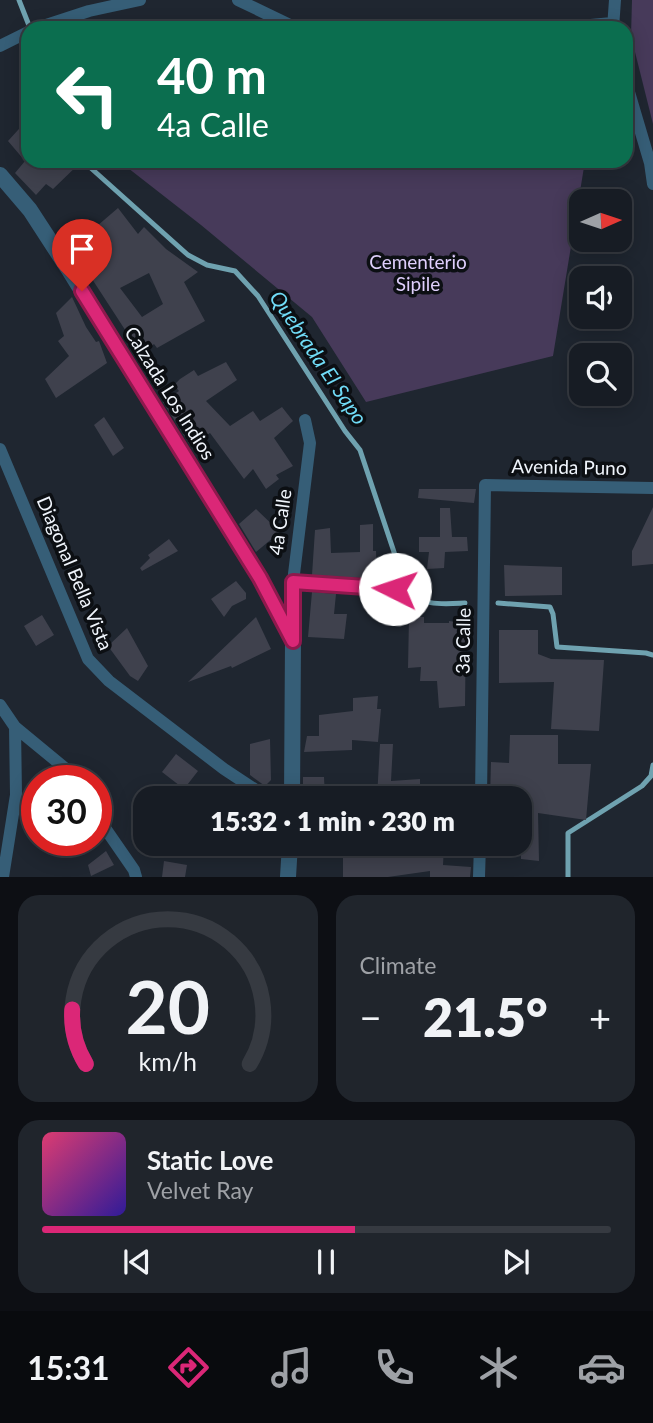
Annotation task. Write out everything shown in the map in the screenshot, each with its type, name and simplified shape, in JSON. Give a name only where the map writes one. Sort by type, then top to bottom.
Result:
[{"type":"street","points":[[53,21],[88,6],[140,0]]},
{"type":"street","points":[[238,0],[282,21]]},
{"type":"street","points":[[613,21],[615,0]]},
{"type":"street","points":[[1,44],[21,35]]},
{"type":"street","points":[[633,106],[650,163],[653,184]]},
{"type":"street","name":"Calzada Los Indios","points":[[0,175],[30,210],[69,270],[260,578],[293,641]]},
{"type":"street","name":"4a Calle","points":[[292,786],[293,582],[309,471],[310,443],[305,420]]},
{"type":"street","name":"Diagonal Bella Vista","points":[[0,449],[88,659],[109,681],[250,786]]},
{"type":"street","name":"Avenida Puno","points":[[485,485],[653,488]]},
{"type":"street","name":"3a Calle","points":[[481,786],[485,485]]},
{"type":"street","points":[[293,582],[395,589]]},
{"type":"street","points":[[0,705],[15,727],[61,765]]},
{"type":"street","points":[[3,877],[16,794],[15,727]]},
{"type":"street","points":[[112,838],[136,877]]},
{"type":"street","points":[[288,877],[289,856]]},
{"type":"street","points":[[479,877],[480,856]]},
{"type":"green space","points":[[632,0],[653,0],[653,124],[633,44]]},
{"type":"green space","name":"Cementerio Sipile","points":[[128,168],[584,168],[580,189],[569,189],[570,252],[553,356],[366,402],[312,317]]},
{"type":"building","points":[[21,127],[21,156],[8,141]]},
{"type":"building","points":[[21,166],[21,168],[75,168],[53,189],[46,184],[36,195],[15,173]]},
{"type":"building","points":[[118,208],[138,234],[144,227],[166,249],[198,272],[184,282],[205,321],[157,348],[154,344],[137,358],[128,342],[131,339],[81,262],[106,243],[97,226]],"holes":[[[149,273],[163,304],[142,317],[120,288]]]},
{"type":"building","points":[[72,297],[86,327],[96,342],[99,341],[107,363],[56,398],[45,379],[69,356],[58,341],[64,336],[56,313]]},
{"type":"building","points":[[226,362],[237,380],[206,401],[230,426],[253,411],[260,421],[282,407],[293,421],[274,438],[293,466],[276,475],[279,479],[266,489],[253,469],[244,479],[210,433],[190,445],[163,402],[179,391],[174,385],[194,370],[198,376]]},
{"type":"building","points":[[104,417],[124,448],[113,456],[94,425]]},
{"type":"building","points":[[419,489],[476,489],[474,503],[418,498]]},
{"type":"building","points":[[653,507],[653,564],[632,566],[632,551]]},
{"type":"building","points":[[440,508],[450,508],[452,537],[467,537],[468,551],[445,552],[444,568],[427,569],[429,552],[419,552],[419,537],[440,537]]},
{"type":"building","points":[[256,509],[280,532],[256,552],[239,524]]},
{"type":"building","points":[[373,524],[377,579],[312,575],[315,530],[330,528],[331,553],[360,552],[360,525]]},
{"type":"building","points":[[169,539],[178,551],[142,571],[140,568],[150,558],[148,555]]},
{"type":"building","points":[[504,565],[562,567],[562,595],[505,596]]},
{"type":"building","points":[[236,581],[246,593],[246,599],[232,606],[224,617],[211,599]]},
{"type":"building","points":[[312,592],[336,594],[334,614],[347,614],[344,639],[308,637]]},
{"type":"building","points":[[377,597],[395,598],[393,618],[378,619]]},
{"type":"building","points":[[42,615],[54,635],[36,646],[24,626]]},
{"type":"building","points":[[256,617],[271,649],[232,668],[231,666],[188,682]]},
{"type":"building","points":[[409,617],[424,617],[424,623],[466,623],[465,706],[439,708],[437,681],[420,681],[421,667],[408,668]]},
{"type":"building","points":[[127,628],[148,666],[138,681],[130,676],[108,646]]},
{"type":"building","points":[[499,630],[538,630],[538,654],[551,659],[604,660],[599,731],[551,729],[554,682],[499,683]]},
{"type":"building","points":[[378,696],[377,709],[381,709],[378,742],[352,740],[352,750],[304,752],[307,736],[319,736],[319,715],[353,711],[353,698]]},
{"type":"building","points":[[510,735],[558,735],[558,764],[591,764],[586,820],[538,813],[539,861],[521,859],[521,856],[532,856],[532,786],[490,786],[491,762],[509,763]]},
{"type":"building","points":[[270,739],[271,780],[265,786],[250,775],[250,744]]},
{"type":"building","points":[[380,744],[393,744],[391,781],[420,779],[420,784],[465,784],[465,786],[378,786]]},
{"type":"building","points":[[176,754],[198,771],[186,786],[180,786],[162,772]]},
{"type":"building","points":[[303,777],[324,777],[324,786],[303,786]]},
{"type":"building","points":[[100,856],[109,856],[114,865],[91,876],[88,865]]},
{"type":"building","points":[[343,856],[444,856],[443,865],[471,867],[470,877],[430,877],[430,871],[388,877],[343,877]]},
{"type":"building","points":[[164,861],[187,865],[185,877],[162,877]]},
{"type":"waterway","name":"Quebrada El Sapo","points":[[19,0],[27,21]]},
{"type":"waterway","name":"Quebrada El Sapo","points":[[91,168],[188,255],[207,265],[235,271],[258,296],[360,450],[406,588],[425,601],[441,604],[465,603]]},
{"type":"waterway","name":"Quebrada El Sapo","points":[[498,603],[550,607],[557,647],[653,655]]},
{"type":"waterway","name":"Quebrada El Sapo","points":[[568,877],[568,833],[642,786],[651,776],[653,765]]},
{"type":"route","points":[[82,291],[260,578],[293,641],[293,582],[395,589]]}]
